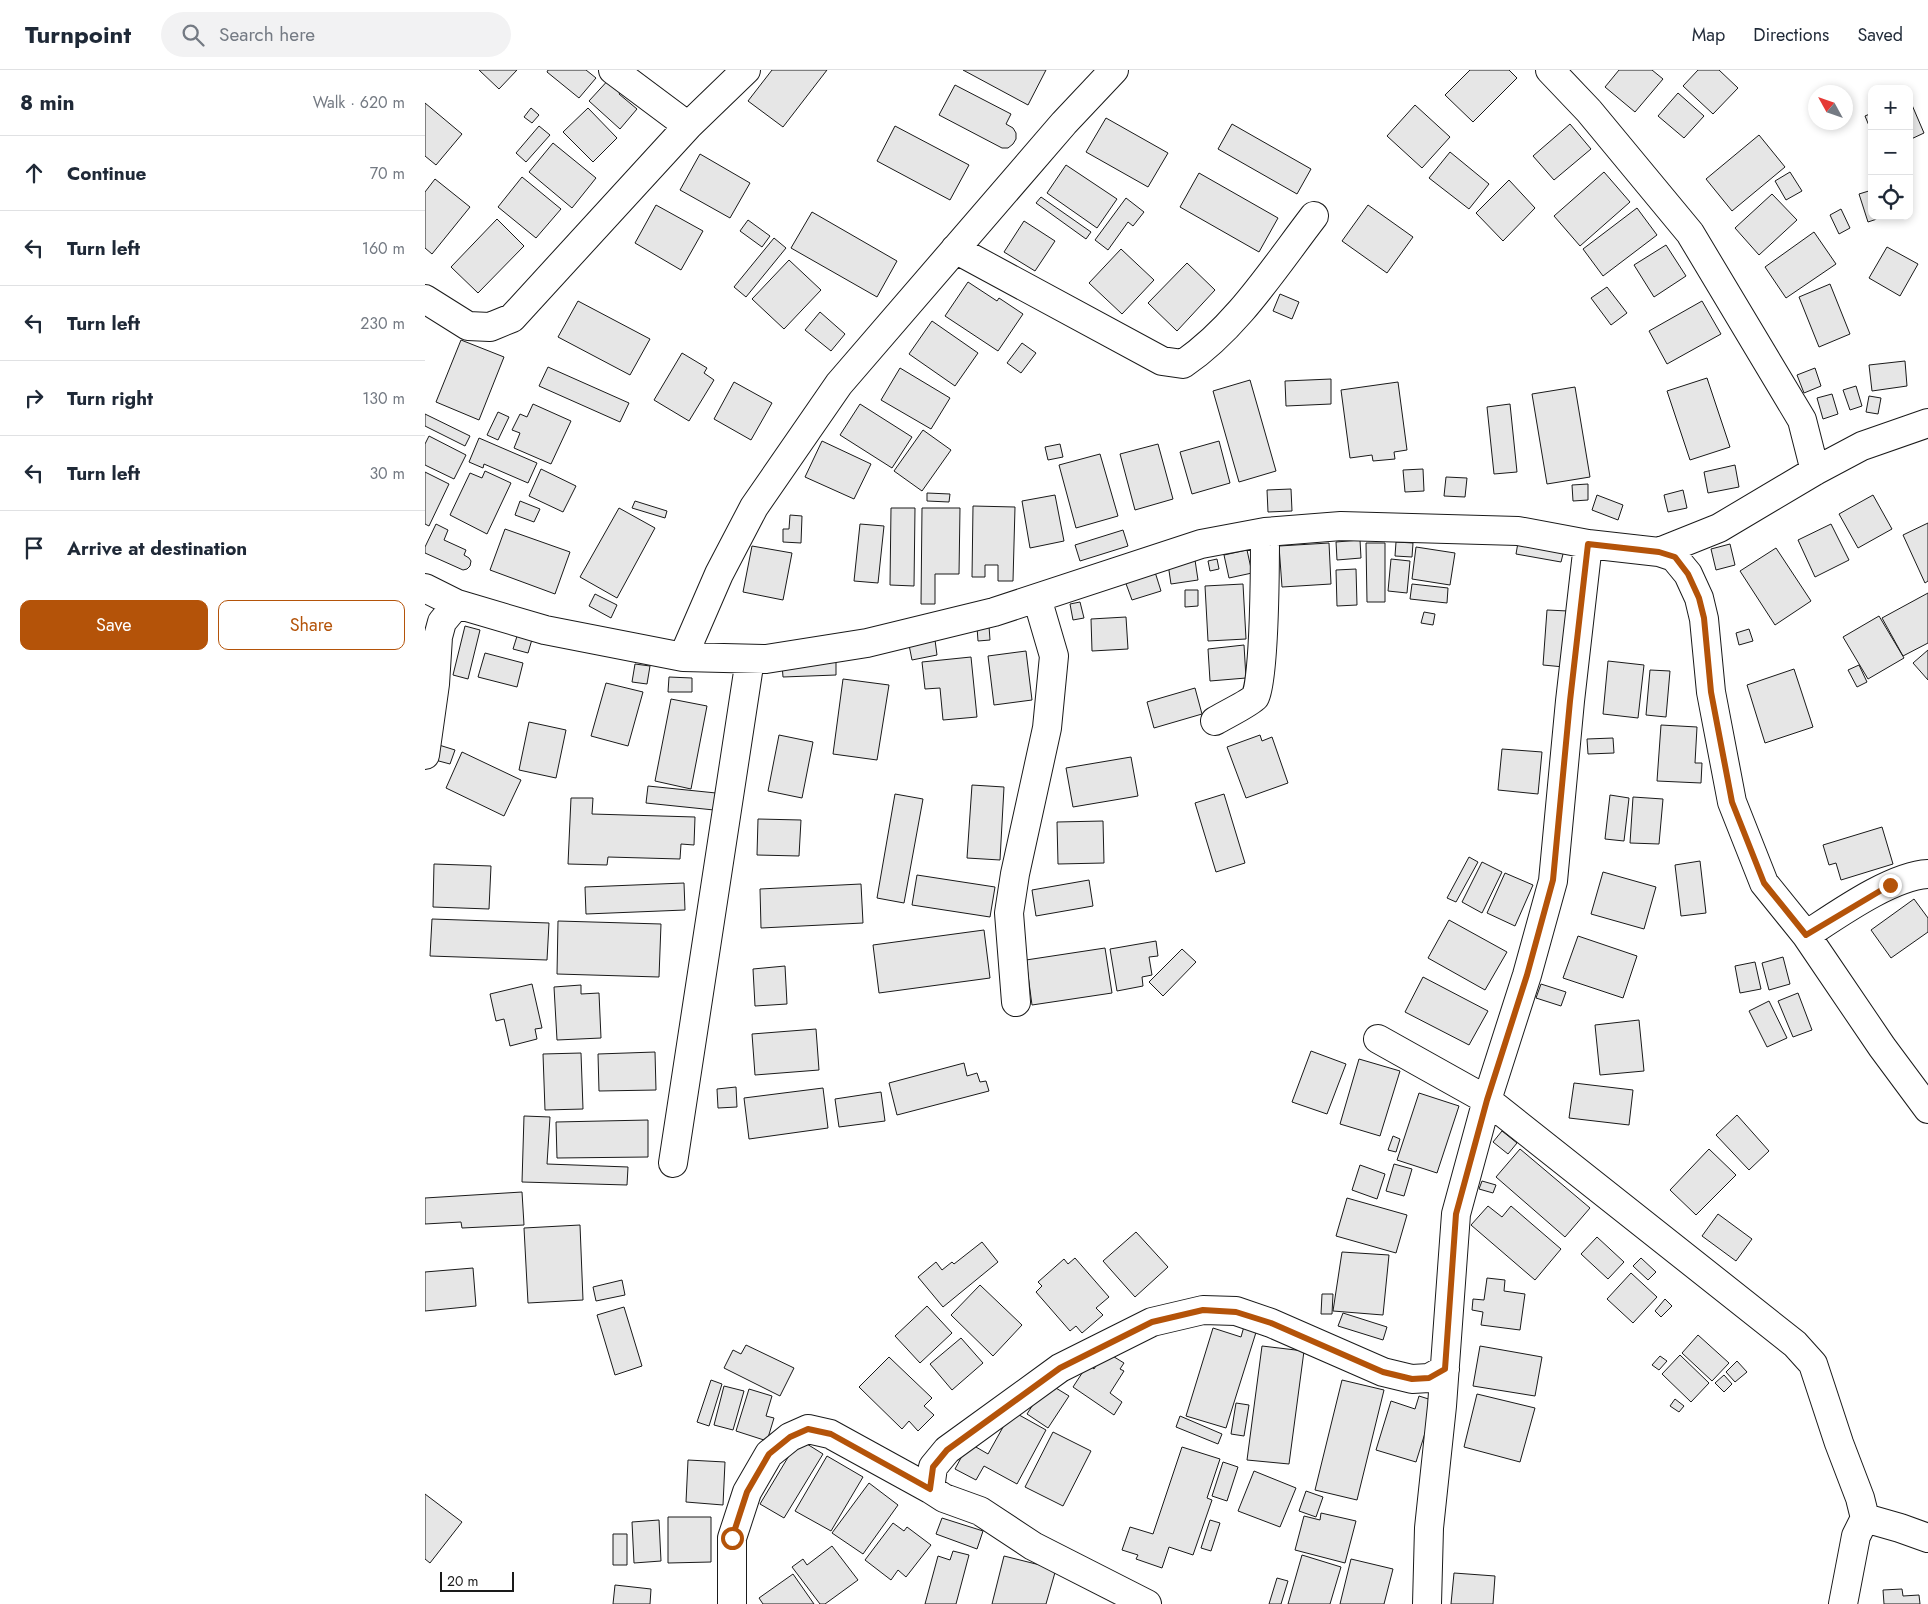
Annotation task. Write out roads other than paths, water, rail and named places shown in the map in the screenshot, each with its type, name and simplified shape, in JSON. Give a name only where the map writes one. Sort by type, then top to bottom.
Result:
[{"type":"street","points":[[613,70],[688,126]]},
{"type":"street","points":[[425,299],[468,326],[490,327],[512,318],[688,126],[746,70]]},
{"type":"street","points":[[683,657],[719,574],[754,507],[839,384],[1064,123],[1114,70]]},
{"type":"street","points":[[1550,70],[1589,111],[1690,233],[1802,420],[1815,471]]},
{"type":"street","points":[[955,249],[1162,361],[1183,364],[1199,353],[1223,331],[1254,295],[1314,216]]},
{"type":"street","points":[[1659,552],[1719,528],[1815,471],[1862,446],[1928,423]]},
{"type":"street","points":[[425,588],[457,604],[545,630],[683,657],[766,659],[867,643],[994,612],[1201,544],[1265,532],[1341,526],[1518,531],[1588,544],[1659,552],[1675,557],[1688,574],[1699,598],[1704,618],[1711,692],[1732,802],[1764,883],[1806,935],[1882,1046],[1928,1108]]},
{"type":"street","points":[[1215,721],[1254,698],[1258,689],[1262,657],[1265,532]]},
{"type":"street","points":[[1427,1604],[1429,1528],[1445,1369],[1456,1214],[1487,1100],[1527,975],[1553,880],[1570,701],[1588,544]]},
{"type":"street","points":[[1016,1002],[1009,913],[1015,874],[1047,728],[1054,656],[1037,598]]},
{"type":"street","points":[[425,755],[435,684],[438,637],[442,622],[457,604]]},
{"type":"street","points":[[673,1163],[750,659]]},
{"type":"street","points":[[1806,935],[1890,885],[1919,874],[1928,874]]},
{"type":"street","points":[[1378,1040],[1487,1100],[1795,1344],[1813,1364],[1839,1443],[1860,1498],[1865,1518],[1856,1536],[1843,1604]]},
{"type":"street","points":[[930,1489],[933,1467],[947,1450],[1060,1368],[1152,1322],[1203,1310],[1236,1312],[1271,1323],[1383,1372],[1412,1379],[1429,1378],[1445,1369]]},
{"type":"street","points":[[732,1604],[732,1538],[747,1492],[769,1454],[790,1437],[808,1429],[831,1434],[944,1498],[980,1511],[1033,1546],[1147,1604]]},
{"type":"street","points":[[1865,1518],[1928,1538]]}]
